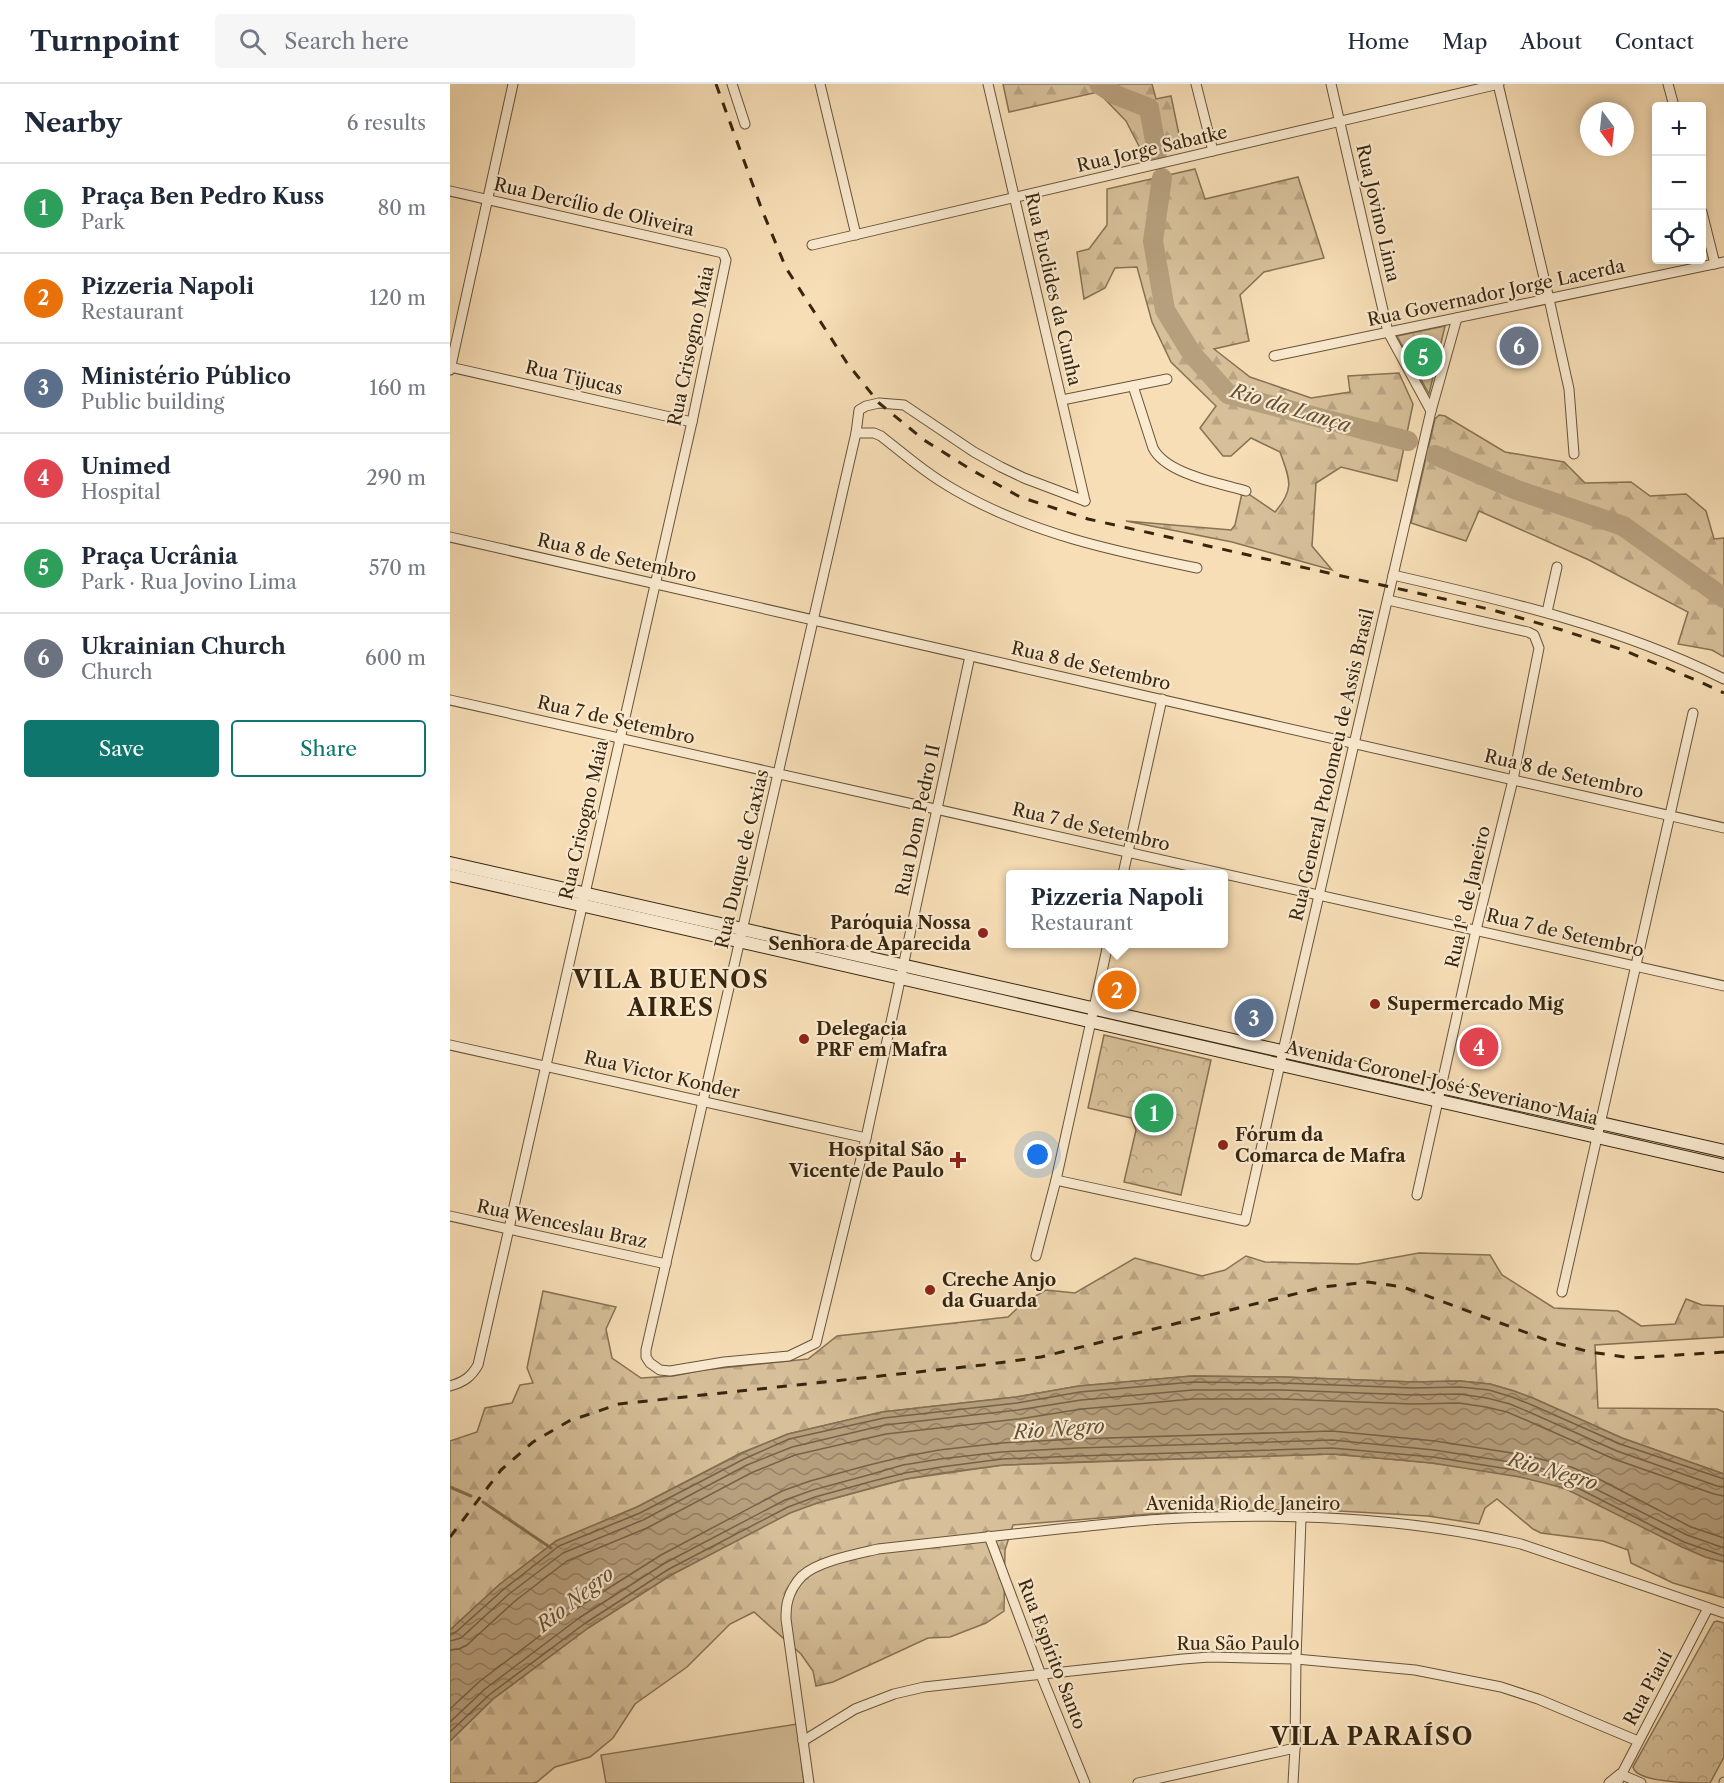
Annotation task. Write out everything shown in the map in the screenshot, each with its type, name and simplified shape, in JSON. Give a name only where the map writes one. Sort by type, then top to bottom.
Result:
[{"type":"main road","name":"Avenida Coronel José Severiano Maia","points":[[450,863],[583,899],[902,972],[1091,1021],[1724,1166]]},
{"type":"main road","name":"Avenida Coronel José Severiano Maia","points":[[450,875],[583,899]]},
{"type":"main road","name":"Avenida Coronel José Severiano Maia","points":[[902,972],[1094,1009],[1724,1151]]},
{"type":"street","points":[[450,368],[513,84]]},
{"type":"street","points":[[732,84],[746,124]]},
{"type":"street","points":[[820,84],[855,235]]},
{"type":"street","name":"Rua Euclides da Cunha","points":[[904,405],[966,447],[1001,467],[1085,501],[988,84]]},
{"type":"street","points":[[1196,84],[1212,151]]},
{"type":"street","name":"Rua Jovino Lima","points":[[1331,84],[1388,332],[1431,411]]},
{"type":"street","points":[[1499,84],[1569,389],[1574,454]]},
{"type":"street","name":"Rua Jorge Sabatke","points":[[812,245],[1499,84]]},
{"type":"street","points":[[1668,84],[1673,102]]},
{"type":"street","name":"Rua Dercílio de Oliveira","points":[[450,191],[723,253],[726,260]]},
{"type":"street","points":[[1706,225],[1720,263]]},
{"type":"street","name":"Rua Crisogno Maia","points":[[450,1386],[463,1382],[472,1375],[478,1365],[692,422],[726,260]]},
{"type":"street","name":"Rua Governador Jorge Lacerda","points":[[1274,356],[1720,263]]},
{"type":"street","name":"Rua General Ptolomeu de Assis Brasil","points":[[1056,1180],[1245,1221],[1431,411],[1457,318]]},
{"type":"street","name":"Rua Tijucas","points":[[450,368],[692,422]]},
{"type":"street","points":[[1062,400],[1167,379]]},
{"type":"street","points":[[1133,386],[1153,448],[1159,457],[1188,474],[1245,491]]},
{"type":"street","name":"Rua Duque de Caxias","points":[[650,1363],[646,1357],[646,1350],[814,620],[859,410],[879,403],[904,405]]},
{"type":"street","points":[[856,432],[874,433],[881,436],[937,478],[973,500],[1011,518],[1091,544],[1197,568]]},
{"type":"street","name":"Rua 8 de Setembro","points":[[450,537],[1724,828]]},
{"type":"street","points":[[1547,612],[1557,567]]},
{"type":"street","points":[[1393,575],[1547,612],[1636,641],[1724,679]]},
{"type":"street","name":"Rua 1º de Janeiro","points":[[1388,600],[1528,632],[1534,635],[1537,641],[1538,656],[1513,780],[1476,930],[1417,1195]]},
{"type":"street","name":"Rua Dom Pedro II","points":[[650,1363],[660,1370],[670,1371],[724,1362],[789,1356],[816,1342],[866,1138],[970,656]]},
{"type":"street","points":[[1124,870],[1162,699]]},
{"type":"street","name":"Rua 7 de Setembro","points":[[450,700],[1208,870]]},
{"type":"street","points":[[1562,1292],[1693,713]]},
{"type":"street","name":"Rua 7 de Setembro","points":[[1228,875],[1724,986]]},
{"type":"street","points":[[1036,1256],[1056,1180],[1107,948]]},
{"type":"street","name":"Rua Victor Konder","points":[[450,1045],[866,1138]]},
{"type":"street","name":"Rua Wenceslau Braz","points":[[450,1216],[666,1264]]},
{"type":"street","points":[[1293,1783],[1301,1518]]},
{"type":"street","name":"Avenida Rio de Janeiro","points":[[803,1741],[786,1618],[787,1602],[794,1586],[803,1575],[823,1564],[878,1549],[1165,1519],[1301,1518],[1406,1524],[1488,1536],[1543,1551],[1724,1613]]},
{"type":"street","name":"Rua Espírito Santo","points":[[989,1536],[1041,1675],[1085,1783]]},
{"type":"street","name":"Rua Piauí","points":[[1609,1783],[1618,1778],[1708,1608]]},
{"type":"street","name":"Rua São Paulo","points":[[803,1741],[855,1708],[894,1694],[924,1687],[1210,1657],[1296,1659],[1415,1670],[1501,1687],[1538,1699],[1638,1741]]},
{"type":"street","points":[[803,1741],[809,1783]]},
{"type":"street","points":[[1138,1783],[1295,1748]]},
{"type":"street","points":[[1618,1778],[1641,1783]]},
{"type":"green space","points":[[1003,84],[1152,84],[1156,99],[1171,96],[1181,144],[1142,152],[1126,121],[1098,92],[1009,112]]},
{"type":"green space","points":[[1195,169],[1205,199],[1298,177],[1324,258],[1264,272],[1240,295],[1249,341],[1214,349],[1250,377],[1311,398],[1350,392],[1348,376],[1399,373],[1413,404],[1397,481],[1341,467],[1316,483],[1312,546],[1332,570],[1232,542],[1126,521],[1231,530],[1235,525],[1242,493],[1247,493],[1275,512],[1282,504],[1288,489],[1288,476],[1280,452],[1251,438],[1231,456],[1223,456],[1200,428],[1216,406],[1171,362],[1152,322],[1137,267],[1115,268],[1105,288],[1084,299],[1077,252],[1089,249],[1107,225],[1107,189]]},
{"type":"green space","points":[[1445,326],[1429,394],[1397,336]]},
{"type":"green space","points":[[1439,415],[1445,416],[1505,452],[1564,462],[1585,483],[1631,482],[1650,496],[1686,494],[1706,511],[1714,539],[1724,538],[1724,657],[1712,650],[1678,644],[1688,612],[1589,560],[1479,511],[1466,541],[1411,523],[1435,419]]},
{"type":"green space","points":[[1104,1035],[1211,1060],[1181,1195],[1124,1182],[1136,1130],[1131,1118],[1088,1108]]},
{"type":"green space","points":[[1419,1253],[1490,1255],[1502,1275],[1554,1308],[1618,1311],[1641,1326],[1675,1324],[1686,1299],[1702,1305],[1724,1306],[1724,1337],[1595,1345],[1598,1408],[1717,1409],[1724,1412],[1724,1474],[1622,1438],[1535,1399],[1490,1384],[1460,1381],[1413,1382],[1192,1376],[1079,1386],[1016,1397],[882,1412],[788,1434],[741,1453],[637,1507],[556,1541],[500,1584],[450,1630],[450,1441],[477,1432],[485,1408],[512,1403],[520,1385],[533,1383],[527,1368],[543,1291],[616,1307],[606,1329],[612,1358],[641,1378],[808,1359],[837,1336],[1008,1317],[1023,1303],[1046,1290],[1075,1293],[1135,1258],[1202,1276],[1225,1270],[1246,1256],[1265,1262],[1358,1264]]},
{"type":"green space","points":[[1333,1454],[1478,1469],[1535,1480],[1569,1490],[1679,1545],[1724,1562],[1724,1598],[1673,1583],[1631,1563],[1628,1550],[1603,1541],[1541,1533],[1497,1499],[1485,1508],[1479,1524],[1428,1516],[1303,1509],[1150,1514],[1013,1525],[1005,1550],[1004,1611],[986,1623],[950,1637],[928,1638],[833,1682],[816,1686],[813,1671],[801,1654],[754,1612],[730,1624],[687,1667],[635,1704],[613,1738],[590,1757],[555,1767],[533,1783],[450,1783],[450,1741],[493,1699],[588,1628],[671,1575],[789,1513],[906,1479],[1003,1465]]},
{"type":"green space","points":[[1714,1622],[1724,1623],[1724,1757],[1710,1783],[1666,1781],[1636,1772],[1633,1767]]},
{"type":"green space","points":[[797,1724],[804,1783],[606,1783],[601,1755]]},
{"type":"water","name":"Rio Negro","points":[[1192,1376],[1413,1382],[1460,1381],[1490,1384],[1514,1391],[1622,1438],[1724,1474],[1724,1562],[1682,1547],[1564,1488],[1520,1477],[1432,1463],[1333,1454],[1003,1465],[942,1473],[875,1487],[790,1513],[671,1575],[588,1628],[493,1699],[450,1741],[450,1630],[500,1584],[556,1541],[637,1507],[742,1453],[788,1434],[882,1412],[1016,1397],[1079,1386]]},
{"type":"waterway","name":"Rio da Lança","points":[[1099,84],[1116,95],[1149,108],[1157,152]]},
{"type":"waterway","name":"Rio da Lança","points":[[1162,178],[1153,241],[1165,310],[1192,354],[1228,394],[1408,441]]},
{"type":"waterway","name":"Rio da Lança","points":[[1435,455],[1517,490],[1623,526],[1724,598]]},
{"type":"waterway","points":[[450,1487],[471,1496]]},
{"type":"waterway","points":[[483,1502],[551,1548]]},
{"type":"railway","points":[[716,84],[762,210],[786,268],[847,363],[879,403],[924,440],[970,469],[1020,497],[1088,519],[1493,610],[1623,650],[1724,693]]},
{"type":"railway","points":[[450,1537],[501,1470],[533,1442],[569,1421],[619,1404],[1041,1357],[1323,1287],[1368,1282],[1403,1287],[1549,1341],[1590,1352],[1632,1358],[1724,1352]]},
{"type":"place","name":"Ukrainian Church","points":[[1519,346]]},
{"type":"place","name":"Praça Ucrânia","points":[[1423,357]]},
{"type":"place","name":"Paróquia Nossa Senhora de Aparecida","points":[[983,933]]},
{"type":"place","name":"Pizzeria Napoli","points":[[1117,990]]},
{"type":"place","name":"Supermercado Mig","points":[[1375,1004]]},
{"type":"place","name":"Ministério Público","points":[[1254,1018]]},
{"type":"place","name":"Delegacia PRF em Mafra","points":[[804,1039]]},
{"type":"place","name":"Unimed","points":[[1479,1047]]},
{"type":"place","name":"Praça Ben Pedro Kuss","points":[[1154,1113]]},
{"type":"place","name":"Fórum da Comarca de Mafra","points":[[1223,1145]]},
{"type":"place","name":"Hospital São Vicente de Paulo","points":[[958,1160]]},
{"type":"place","name":"Creche Anjo da Guarda","points":[[930,1290]]},
{"type":"district","name":"VILA BUENOS AIRES","points":[[671,993]]},
{"type":"district","name":"VILA PARAÍSO","points":[[1372,1736]]}]
